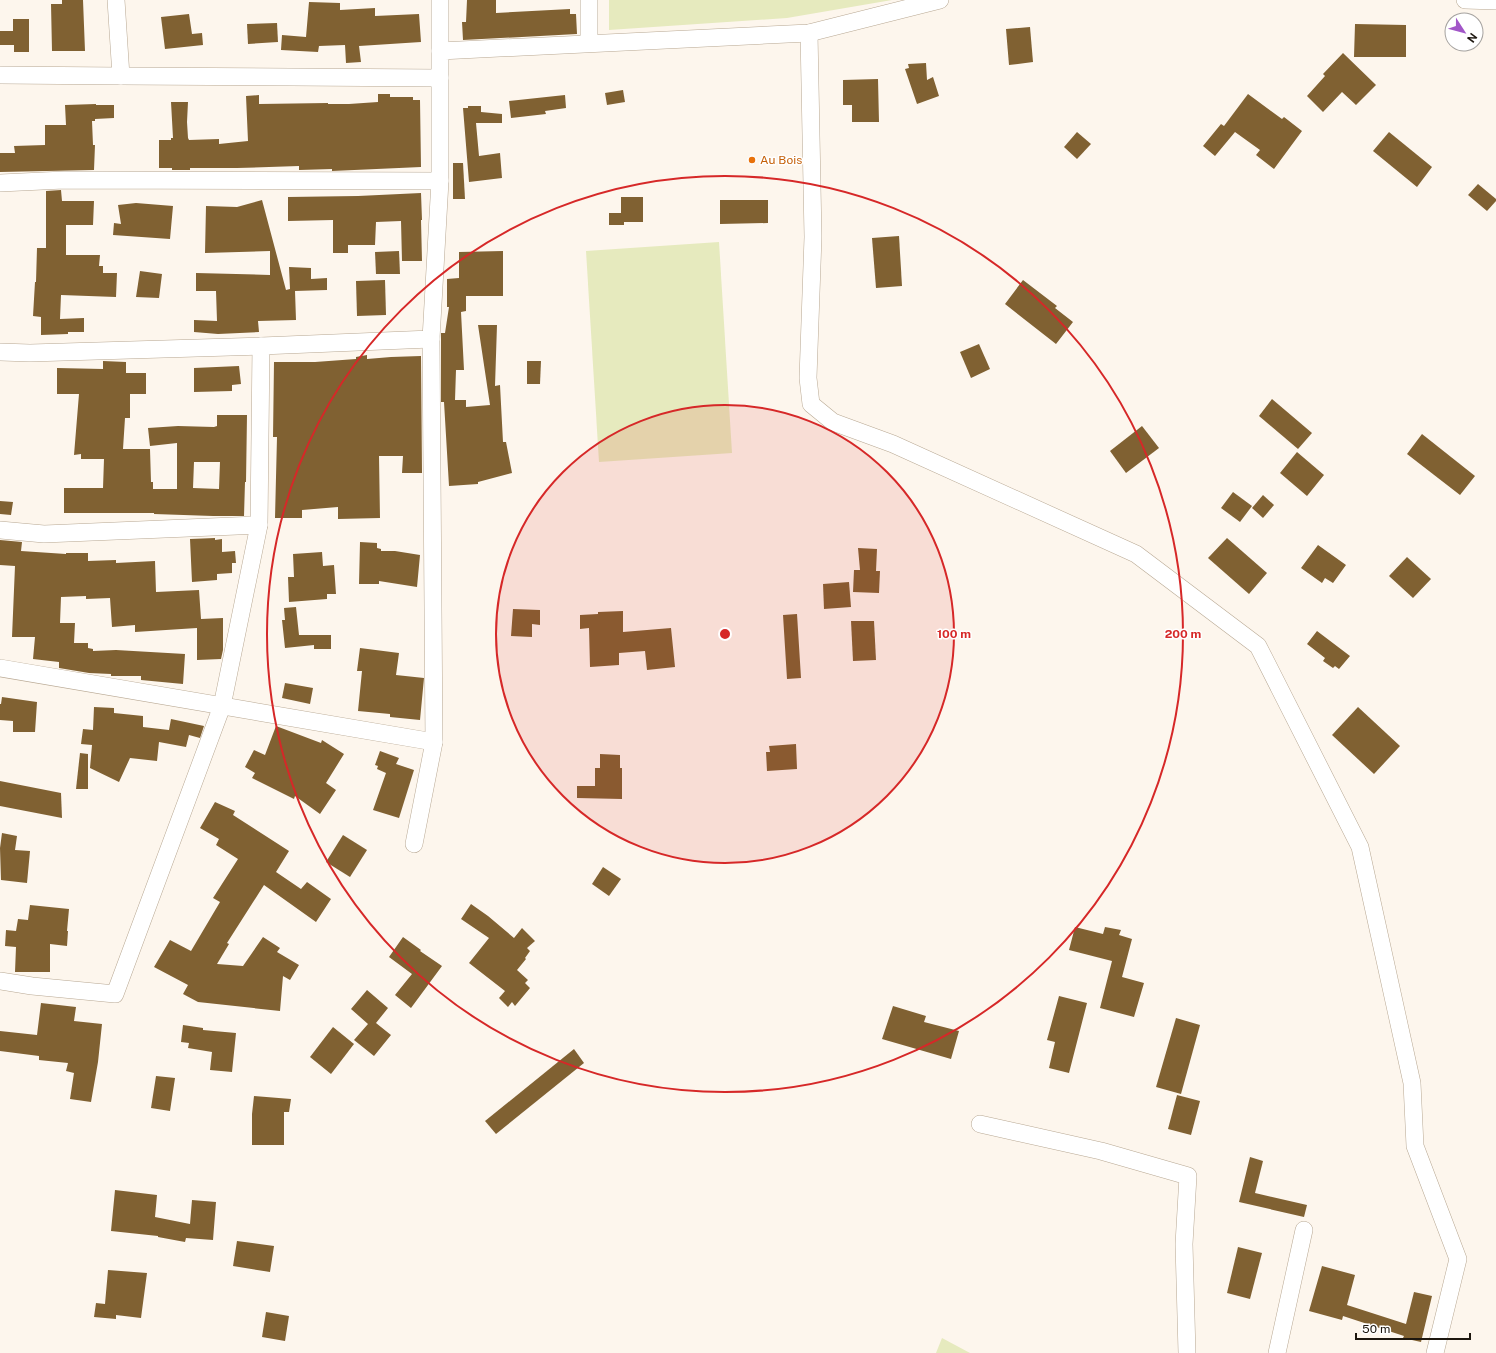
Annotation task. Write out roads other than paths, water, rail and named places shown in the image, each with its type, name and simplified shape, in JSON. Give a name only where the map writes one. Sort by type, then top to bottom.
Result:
[{"type":"street","points":[[116,0],[121,76]]},
{"type":"street","points":[[414,844],[434,742],[431,339],[440,181],[440,0]]},
{"type":"street","points":[[589,0],[589,43]]},
{"type":"street","points":[[440,51],[809,33],[940,0]]},
{"type":"street","points":[[1465,0],[1496,2]]},
{"type":"street","points":[[809,33],[813,237],[808,378],[811,404],[833,422],[893,444],[1136,554],[1258,646],[1360,847],[1412,1083],[1415,1146],[1458,1259],[1435,1353]]},
{"type":"street","points":[[0,75],[440,78]]},
{"type":"street","points":[[0,183],[64,180],[440,181]]},
{"type":"street","points":[[0,352],[30,353],[431,339]]},
{"type":"street","points":[[0,981],[32,986],[114,994],[222,706],[259,525],[261,346]]},
{"type":"street","points":[[0,530],[44,534],[259,525]]},
{"type":"street","points":[[0,668],[434,742]]},
{"type":"street","points":[[980,1124],[1101,1151],[1188,1176],[1184,1244],[1187,1353]]},
{"type":"street","points":[[1277,1353],[1304,1230]]},
{"type":"place","name":"Au Bois","points":[[752,160]]}]
